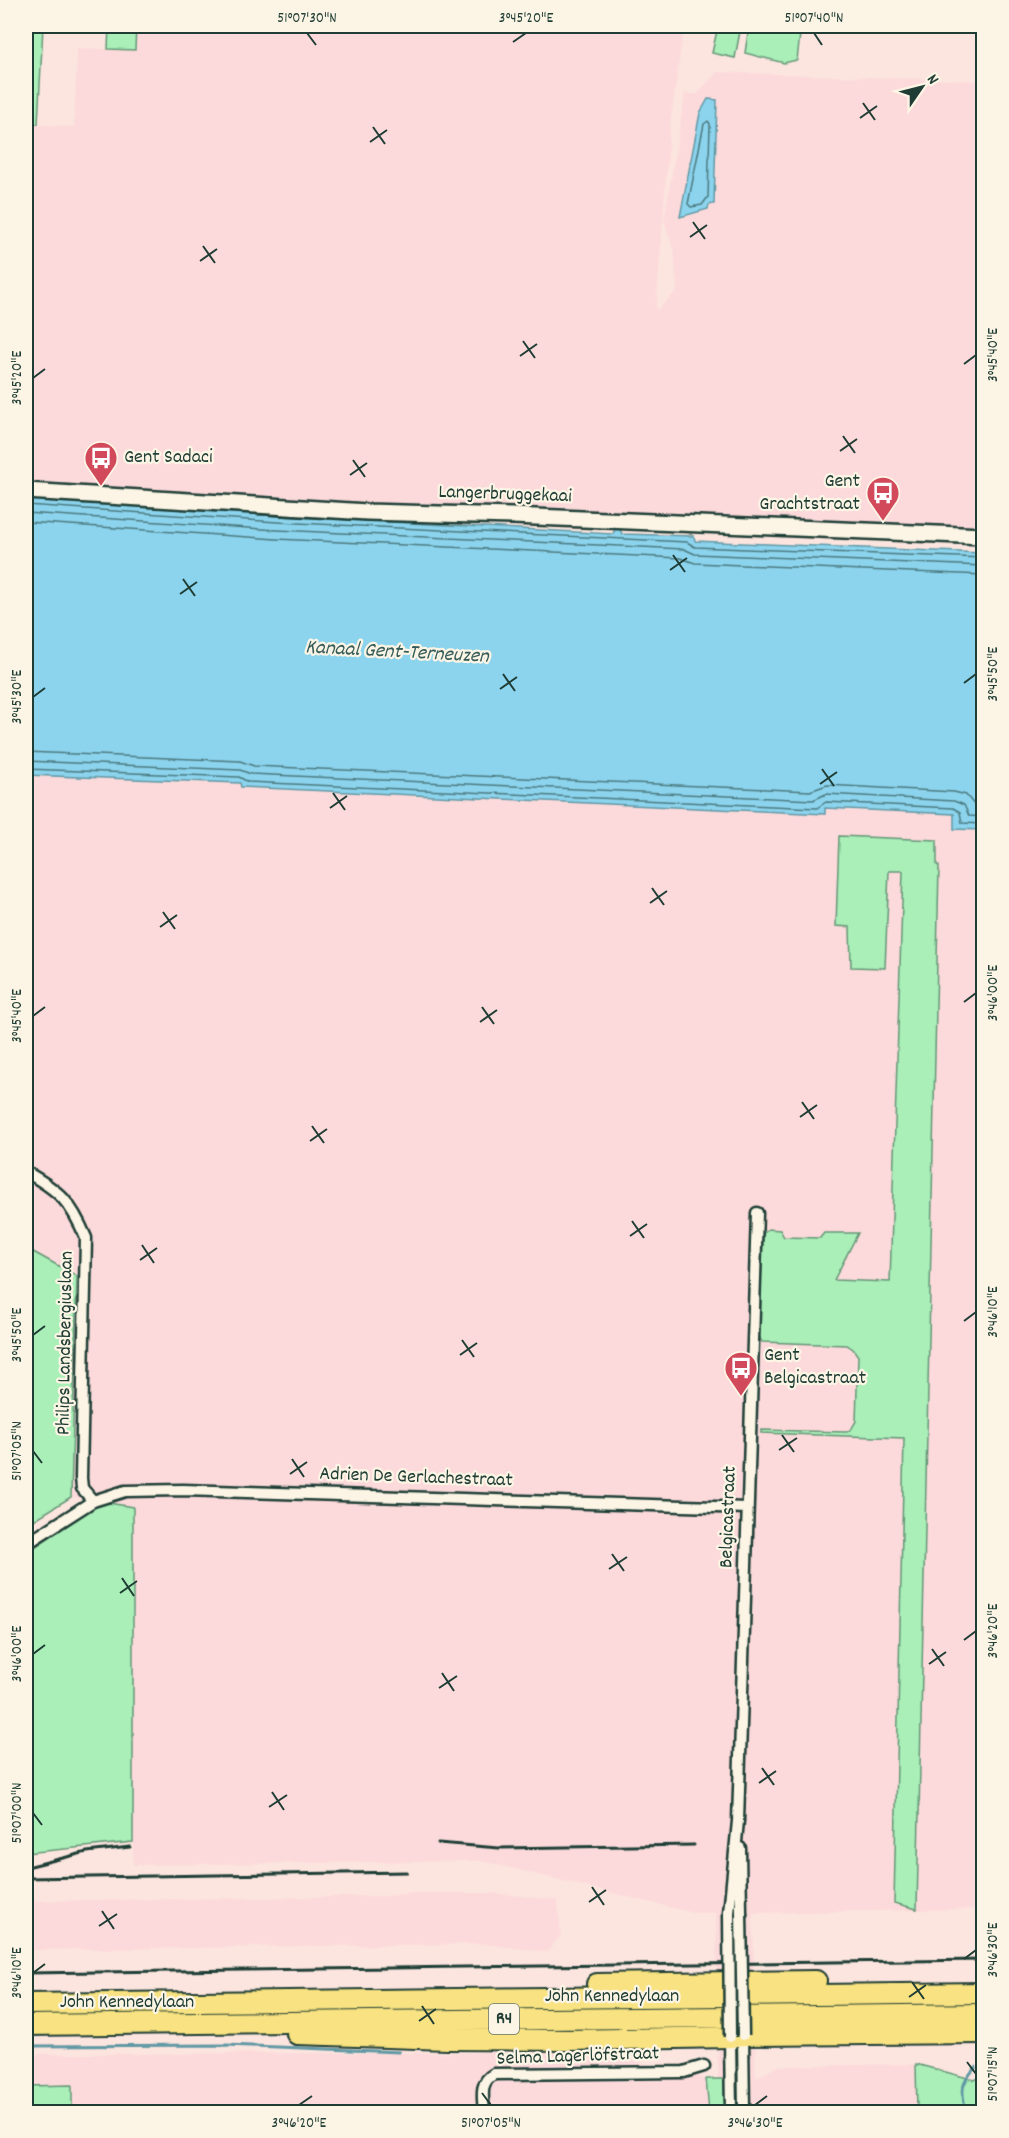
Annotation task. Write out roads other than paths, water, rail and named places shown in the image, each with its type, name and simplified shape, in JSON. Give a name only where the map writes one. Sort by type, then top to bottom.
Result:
[{"type":"highway","points":[[736,1981],[984,1980]]},
{"type":"highway","name":"R4","points":[[289,2001],[448,1987],[736,1981]]},
{"type":"highway","name":"John Kennedylaan","points":[[26,2004],[984,1993]]},
{"type":"highway","name":"John Kennedylaan","points":[[26,2025],[984,2014]]},
{"type":"highway","name":"John Kennedylaan","points":[[26,2033],[984,2023]]},
{"type":"highway","points":[[201,2032],[458,2040],[984,2033]]},
{"type":"main road","name":"Langerbruggekaai","points":[[26,491],[367,512],[984,536]]},
{"type":"street","name":"Philips Landsbergiuslaan","points":[[26,1172],[52,1188],[63,1198],[76,1213],[86,1238],[81,1478],[82,1488],[93,1501]]},
{"type":"street","name":"Belgicastraat","points":[[736,1981],[729,1913],[738,1821],[757,1213]]},
{"type":"street","name":"Adrien De Gerlachestraat","points":[[26,1544],[93,1501],[125,1491],[169,1489],[747,1508]]},
{"type":"street","name":"Belgicastraat","points":[[736,1981],[741,1913],[738,1821]]},
{"type":"street","points":[[736,1981],[744,2112]]},
{"type":"street","points":[[731,2112],[731,2079],[741,2036]]},
{"type":"street","name":"Selma Lagerlöfstraat","points":[[484,2112],[483,2086],[486,2078],[494,2074],[684,2072],[704,2066]]},
{"type":"water","points":[[708,99],[717,100],[714,204],[709,205],[708,209],[680,217],[700,113]]},
{"type":"water","name":"Kanaal Gent-Terneuzen","points":[[26,499],[278,516],[613,534],[615,529],[620,529],[622,534],[694,536],[695,541],[983,553],[983,830],[954,829],[954,814],[825,808],[825,814],[241,787],[240,783],[26,775]]},
{"type":"waterway","points":[[26,2046],[226,2045],[399,2052]]},
{"type":"waterway","points":[[966,2112],[963,2098],[964,2083],[976,2067]]},
{"type":"railway","points":[[26,262],[31,263]]},
{"type":"railway","points":[[438,1843],[499,1848],[694,1845]]},
{"type":"railway","points":[[27,1867],[87,1852],[130,1847]]},
{"type":"railway","points":[[26,1878],[407,1872]]},
{"type":"railway","points":[[26,1973],[984,1960]]},
{"type":"place","name":"Gent Sadaci","points":[[101,487]]},
{"type":"place","name":"Gent Grachtstraat","points":[[883,522]]},
{"type":"place","name":"Gent Belgicastraat","points":[[741,1397]]}]
